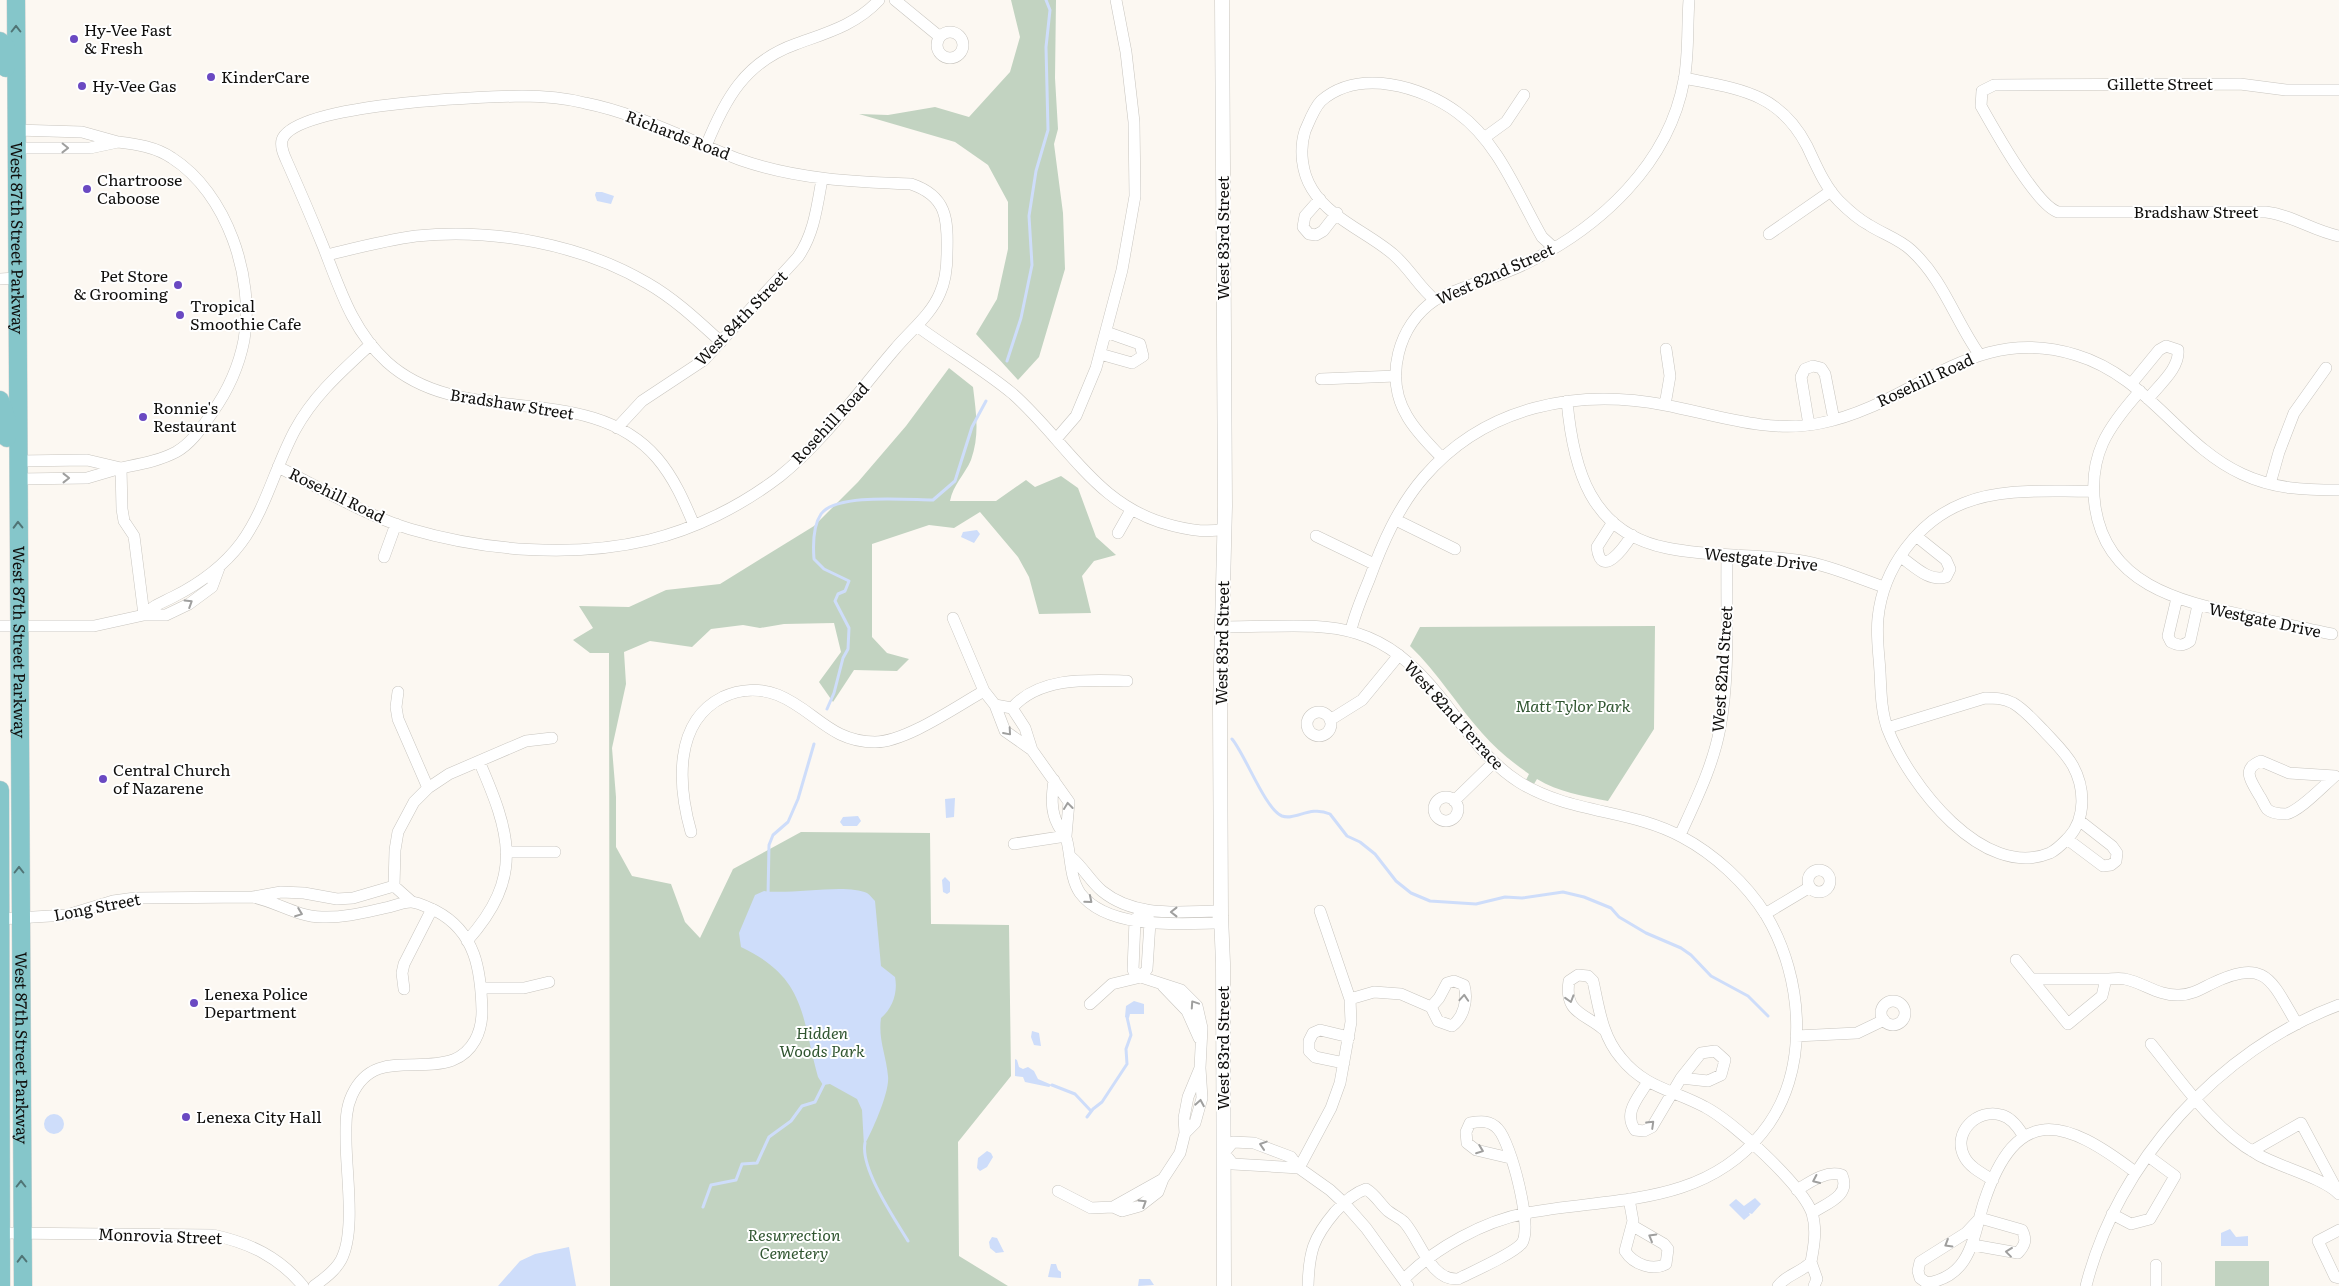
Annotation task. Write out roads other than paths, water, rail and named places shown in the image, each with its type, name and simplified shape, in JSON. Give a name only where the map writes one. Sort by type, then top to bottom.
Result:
[{"type":"main road","name":"West 87th Street Parkway","points":[[16,0],[17,148],[8,278],[18,470],[23,1286]]},
{"type":"main road","points":[[0,40],[6,47],[6,127],[17,148]]},
{"type":"main road","points":[[0,400],[7,420],[7,455],[18,470]]},
{"type":"main road","name":"West 87th Street Parkway","points":[[0,790],[1,1286]]},
{"type":"street","points":[[706,146],[719,113],[730,94],[744,76],[759,63],[794,44],[846,25],[872,8],[879,0]]},
{"type":"street","points":[[895,0],[940,37]]},
{"type":"street","points":[[1057,438],[1076,416],[1100,354],[1122,270],[1135,196],[1134,122],[1126,52],[1116,0]]},
{"type":"street","name":"West 83rd Street","points":[[1222,0],[1223,529],[1221,916],[1224,1286]]},
{"type":"street","name":"West 82nd Street","points":[[1442,458],[1406,415],[1400,400],[1396,376],[1397,358],[1408,328],[1427,305],[1435,300],[1526,264],[1577,235],[1601,216],[1639,176],[1667,132],[1676,110],[1684,78],[1689,0]]},
{"type":"street","points":[[1684,78],[1740,89],[1756,95],[1779,109],[1800,134],[1831,191],[1854,215],[1898,241],[1922,261],[1949,300],[1978,354]]},
{"type":"street","name":"Gillette Street","points":[[2049,209],[2037,195],[1981,106],[1982,91],[1994,85],[2036,84],[2240,84],[2286,90],[2339,90]]},
{"type":"street","points":[[1435,300],[1394,255],[1336,213],[1320,199],[1307,179],[1302,154],[1304,135],[1316,98],[1358,85],[1398,86],[1438,100],[1458,113],[1484,138],[1542,237],[1554,248]]},
{"type":"street","points":[[1484,138],[1506,122],[1524,95]]},
{"type":"street","name":"Richards Road","points":[[282,138],[292,128],[330,115],[368,107],[402,102],[522,96],[554,98],[596,105],[624,113],[770,169],[822,179],[911,184],[923,188],[935,197],[947,216],[948,232],[944,282],[940,294],[917,326]]},
{"type":"street","points":[[16,130],[82,132],[118,142],[144,146],[172,158],[210,195],[227,224],[238,252],[246,306],[244,340],[232,377],[218,405],[197,434],[177,451],[150,462],[87,478],[18,470]]},
{"type":"street","name":"Bradshaw Street","points":[[282,138],[282,147],[327,255],[346,309],[356,327],[395,369],[438,392],[464,399],[588,416],[616,428],[632,437],[656,457],[670,475],[694,525]]},
{"type":"street","points":[[17,148],[90,148],[118,142]]},
{"type":"street","name":"West 84th Street","points":[[616,428],[642,401],[704,360],[806,246],[812,230],[822,179]]},
{"type":"street","points":[[1769,234],[1831,191]]},
{"type":"street","points":[[1320,199],[1305,216],[1303,227],[1308,234],[1316,235],[1323,232],[1336,213]]},
{"type":"street","name":"Bradshaw Street","points":[[2049,209],[2058,212],[2266,212],[2278,214],[2312,228],[2339,236]]},
{"type":"street","points":[[327,255],[378,242],[448,234],[480,235],[550,246],[601,262],[647,283],[673,300],[721,342]]},
{"type":"street","points":[[917,326],[1012,394],[1057,438],[1094,482],[1131,510],[1154,521],[1181,528],[1215,531],[1223,529]]},
{"type":"street","name":"Rosehill Road","points":[[278,467],[367,512],[396,524],[472,542],[572,550],[609,547],[650,540],[694,525],[750,497],[779,476],[813,446],[917,326]]},
{"type":"street","points":[[1100,354],[1132,363],[1143,356],[1140,344],[1106,332]]},
{"type":"street","name":"Rosehill Road","points":[[0,626],[94,626],[144,615],[166,615],[189,604],[212,586],[219,568],[241,543],[253,524],[295,430],[310,406],[328,384],[371,344]]},
{"type":"street","points":[[1666,348],[1670,376],[1666,405]]},
{"type":"street","name":"Rosehill Road","points":[[1350,630],[1374,564],[1396,520],[1414,490],[1442,458],[1497,421],[1530,408],[1567,401],[1603,398],[1666,405],[1752,424],[1775,427],[1809,425],[1834,420],[1868,408],[1978,354],[2006,348],[2049,348],[2096,362],[2140,391],[2221,462],[2240,473],[2270,484],[2301,490],[2339,490]]},
{"type":"street","points":[[1809,425],[1801,377],[1805,369],[1813,366],[1821,368],[1825,374],[1834,420]]},
{"type":"street","points":[[2270,484],[2279,452],[2294,413],[2326,368]]},
{"type":"street","points":[[1321,378],[1396,376]]},
{"type":"street","name":"Westgate Drive","points":[[2140,391],[2106,435],[2096,464],[2093,492],[2097,518],[2102,532],[2120,562],[2147,584],[2177,598],[2198,605],[2332,634]]},
{"type":"street","name":"Westgate Drive","points":[[1567,401],[1576,462],[1581,476],[1594,501],[1613,522],[1632,535],[1666,548],[1796,560],[1820,565],[1884,587]]},
{"type":"street","points":[[18,470],[87,460],[122,468]]},
{"type":"street","points":[[122,468],[122,509],[124,521],[134,536],[144,615]]},
{"type":"street","points":[[1887,728],[1984,698],[2000,698],[2012,703],[2023,710],[2074,766],[2080,787],[2080,821],[2067,839],[2060,847],[2045,854],[2026,858],[2013,857],[1990,850],[1976,842],[1933,802],[1916,782],[1901,758],[1887,728],[1882,698],[1877,637],[1878,619],[1884,587],[1900,557],[1916,536],[1935,518],[1951,509],[1982,497],[2006,493],[2093,492]]},
{"type":"street","points":[[1118,533],[1131,510]]},
{"type":"street","points":[[1396,520],[1455,549]]},
{"type":"street","points":[[1613,522],[1597,547],[1598,555],[1602,560],[1609,561],[1615,558],[1632,535]]},
{"type":"street","name":"Rosehill Road","points":[[384,557],[396,524]]},
{"type":"street","points":[[1316,536],[1374,564]]},
{"type":"street","points":[[1900,557],[1931,578],[1938,580],[1946,577],[1950,569],[1946,560],[1916,536]]},
{"type":"street","name":"West 82nd Street","points":[[1680,835],[1705,780],[1720,728],[1725,669],[1727,555]]},
{"type":"street","name":"Westgate Drive","points":[[2177,598],[2168,636],[2171,642],[2176,645],[2184,646],[2190,641],[2198,605]]},
{"type":"street","points":[[953,618],[984,691],[995,705],[1006,731],[1032,750],[1069,802],[1066,836]]},
{"type":"street","points":[[1222,627],[1326,626],[1350,630]]},
{"type":"street","name":"West 82nd Terrace","points":[[1350,630],[1378,640],[1421,674],[1493,763],[1538,793],[1561,802],[1633,819],[1680,835],[1724,866],[1740,882],[1765,914],[1776,936],[1790,977],[1796,1015],[1796,1036],[1792,1067],[1779,1107],[1753,1144],[1724,1169],[1681,1189],[1629,1199],[1524,1213],[1477,1230],[1429,1259],[1406,1282]]},
{"type":"street","name":"West 82nd Terrace","points":[[1330,720],[1362,700],[1399,656]]},
{"type":"street","points":[[995,705],[1012,708],[1034,692],[1064,682],[1091,680],[1127,681]]},
{"type":"street","points":[[691,832],[684,801],[684,753],[686,738],[693,723],[703,710],[730,694],[744,690],[761,690],[784,698],[829,730],[842,736],[860,741],[878,742],[902,736],[984,691]]},
{"type":"street","points":[[398,692],[396,707],[398,719],[428,788]]},
{"type":"street","points":[[1012,708],[1025,728],[1032,750]]},
{"type":"street","points":[[314,1286],[328,1275],[340,1261],[346,1247],[349,1214],[346,1122],[352,1095],[361,1082],[372,1072],[386,1066],[440,1063],[453,1060],[465,1053],[474,1043],[480,1030],[481,988],[478,964],[467,941],[451,921],[432,909],[412,902],[394,886],[395,850],[398,832],[414,802],[428,788],[449,774],[526,740],[552,738]]},
{"type":"street","points":[[467,941],[483,923],[499,894],[506,870],[505,829],[500,810],[479,761]]},
{"type":"street","points":[[2261,761],[2289,772],[2337,776],[2295,810],[2285,814],[2267,809],[2249,778],[2249,770],[2254,764],[2261,761]]},
{"type":"street","points":[[1454,801],[1493,763]]},
{"type":"street","points":[[1054,780],[1053,811],[1066,836],[1071,857],[1072,873],[1080,893],[1093,904],[1109,913],[1150,922],[1215,923],[1221,916],[1214,911],[1144,910],[1131,907],[1104,893],[1071,857]]},
{"type":"street","points":[[2067,839],[2103,866],[2111,865],[2116,861],[2117,852],[2112,846],[2080,821]]},
{"type":"street","points":[[1014,844],[1066,836]]},
{"type":"street","points":[[506,852],[555,852]]},
{"type":"street","name":"Long Street","points":[[1,919],[67,915],[113,901],[135,898],[254,897],[281,892],[304,893],[337,899],[353,898],[394,886]]},
{"type":"street","points":[[1765,914],[1810,887]]},
{"type":"street","name":"Long Street","points":[[254,897],[276,903],[308,916],[323,917],[353,916],[412,902]]},
{"type":"street","points":[[404,989],[402,973],[404,964],[432,909]]},
{"type":"street","points":[[1058,1190],[1091,1208],[1113,1207],[1163,1179],[1180,1153],[1185,1133],[1184,1118],[1188,1097],[1200,1068],[1200,1040],[1187,1012],[1163,986],[1141,977],[1133,970],[1135,920],[1144,910]]},
{"type":"street","points":[[1090,1004],[1112,984],[1141,977],[1147,969],[1150,922],[1144,910]]},
{"type":"street","points":[[1299,1168],[1331,1108],[1344,1063],[1349,1037],[1350,999],[1320,911]]},
{"type":"street","points":[[2016,960],[2068,1024],[2102,996],[2106,979]]},
{"type":"street","points":[[2032,979],[2124,979],[2168,995],[2181,996],[2192,993],[2231,974],[2244,971],[2258,973],[2272,984],[2297,1024]]},
{"type":"street","points":[[1604,1029],[1577,1014],[1572,1006],[1568,991],[1569,981],[1578,975],[1588,976],[1594,981],[1604,1029],[1619,1056],[1648,1083],[1705,1106],[1724,1118],[1753,1144],[1797,1190],[1812,1212],[1814,1244],[1811,1262],[1817,1279],[1814,1286]]},
{"type":"street","points":[[481,988],[524,988],[549,982]]},
{"type":"street","points":[[1350,999],[1360,995],[1388,992],[1401,994],[1430,1007]]},
{"type":"street","points":[[2086,1286],[2098,1244],[2135,1172],[2196,1099],[2240,1061],[2297,1024],[2339,1006]]},
{"type":"street","points":[[1796,1036],[1857,1033],[1884,1020]]},
{"type":"street","points":[[1344,1063],[1315,1057],[1309,1052],[1308,1041],[1313,1033],[1320,1030],[1349,1037]]},
{"type":"street","points":[[2151,1044],[2196,1099],[2225,1129],[2252,1151],[2338,1193]]},
{"type":"street","points":[[1648,1083],[1629,1113],[1629,1122],[1635,1130],[1644,1131],[1652,1127],[1681,1078]]},
{"type":"street","points":[[1993,1180],[1976,1170],[1964,1157],[1962,1146],[1964,1130],[1978,1116],[1990,1113],[2002,1115],[2010,1119],[2023,1135]]},
{"type":"street","points":[[2252,1151],[2301,1123],[2338,1193]]},
{"type":"street","points":[[1980,1218],[1966,1233],[1920,1262],[1918,1271],[1920,1278],[1927,1283],[1938,1281],[1952,1273],[1973,1245],[1993,1180],[2004,1157],[2023,1135],[2038,1131],[2065,1131],[2101,1148],[2135,1172]]},
{"type":"street","points":[[1299,1168],[1233,1164],[1224,1153],[1233,1142],[1254,1142],[1291,1157],[1299,1168],[1344,1203],[1406,1282]]},
{"type":"street","points":[[2112,1214],[2131,1224],[2150,1219],[2175,1176],[2148,1156]]},
{"type":"street","points":[[1308,1286],[1308,1265],[1316,1236],[1344,1203],[1358,1192],[1366,1190],[1374,1194],[1385,1208],[1405,1223],[1429,1259],[1443,1276],[1450,1279],[1458,1279],[1522,1243],[1526,1235],[1524,1213],[1510,1158]]},
{"type":"street","points":[[1797,1190],[1817,1178],[1834,1172],[1842,1175],[1845,1182],[1844,1190],[1839,1197],[1812,1212]]},
{"type":"street","points":[[1629,1199],[1633,1211],[1633,1226]]},
{"type":"street","points":[[1973,1245],[2018,1253],[2024,1246],[2026,1238],[2022,1230],[1980,1218]]},
{"type":"street","points":[[2339,1230],[2318,1241],[2335,1277],[2339,1278]]},
{"type":"street","name":"Monrovia Street","points":[[1,1233],[213,1235],[256,1248],[292,1273],[303,1286]]},
{"type":"street","points":[[1778,1286],[1785,1277],[1804,1269],[1811,1262]]},
{"type":"street","points":[[2156,1265],[2156,1286]]},
{"type":"water","points":[[596,192],[614,196],[611,204],[597,201]]},
{"type":"water","points":[[977,530],[980,534],[974,543],[961,537],[963,532]]},
{"type":"water","points":[[955,798],[954,817],[946,818],[945,799]]},
{"type":"water","points":[[858,816],[861,821],[857,826],[843,826],[840,822],[843,817]]},
{"type":"water","points":[[945,877],[950,882],[950,892],[947,894],[943,892],[942,880]]},
{"type":"water","points":[[858,890],[867,893],[875,901],[881,966],[895,977],[896,988],[894,999],[889,1009],[881,1018],[880,1026],[888,1083],[876,1121],[864,1146],[862,1110],[857,1099],[830,1084],[823,1085],[818,1077],[798,1000],[789,985],[778,972],[762,959],[741,947],[739,933],[755,895],[764,891]]},
{"type":"water","points":[[1134,1001],[1144,1004],[1144,1014],[1130,1014],[1129,1018],[1125,1017],[1126,1006]]},
{"type":"water","points":[[1032,1031],[1039,1033],[1041,1046],[1034,1045],[1031,1037]]},
{"type":"water","points":[[1015,1059],[1019,1067],[1023,1069],[1028,1067],[1034,1071],[1038,1079],[1052,1085],[1049,1087],[1025,1082],[1023,1077],[1015,1076]]},
{"type":"water","points":[[50,1114],[58,1114],[64,1120],[64,1128],[58,1134],[50,1134],[44,1128],[44,1120]]},
{"type":"water","points":[[987,1151],[993,1157],[987,1167],[980,1171],[977,1168],[978,1158]]},
{"type":"water","points":[[1755,1198],[1761,1204],[1752,1214],[1749,1213],[1750,1215],[1744,1220],[1729,1205],[1736,1199],[1744,1206]]},
{"type":"water","points":[[2230,1229],[2236,1237],[2248,1236],[2248,1246],[2221,1246],[2221,1233]]},
{"type":"water","points":[[992,1237],[997,1238],[1004,1252],[996,1253],[990,1248],[989,1242]]},
{"type":"water","points":[[569,1247],[576,1286],[498,1286],[520,1261],[535,1254]]},
{"type":"water","points":[[1051,1264],[1056,1264],[1061,1272],[1061,1278],[1048,1277]]},
{"type":"water","points":[[1139,1279],[1150,1279],[1154,1285],[1138,1286]]},
{"type":"waterway","points":[[1007,361],[1021,318],[1032,265],[1029,216],[1036,171],[1048,130],[1046,47],[1050,10],[1046,0]]},
{"type":"waterway","points":[[827,709],[834,693],[843,658],[848,649],[849,628],[835,601],[838,594],[845,591],[849,581],[824,569],[814,559],[814,536],[818,519],[829,507],[857,500],[933,500],[955,481],[972,427],[986,401]]},
{"type":"waterway","points":[[1232,739],[1262,793],[1276,811],[1282,816],[1287,817],[1316,811],[1330,814],[1347,836],[1360,842],[1375,854],[1396,881],[1411,893],[1430,901],[1476,904],[1505,897],[1522,898],[1563,892],[1584,897],[1611,908],[1619,917],[1646,933],[1681,948],[1691,955],[1711,976],[1748,996],[1768,1016]]},
{"type":"waterway","points":[[768,896],[769,845],[773,835],[788,822],[798,799],[814,744]]},
{"type":"waterway","points":[[1087,1117],[1102,1102],[1127,1064],[1126,1049],[1131,1035],[1127,1017]]},
{"type":"waterway","points":[[703,1207],[711,1185],[736,1180],[742,1164],[757,1163],[769,1137],[791,1121],[802,1106],[815,1102],[825,1082]]},
{"type":"waterway","points":[[1052,1085],[1075,1094],[1091,1111]]},
{"type":"waterway","points":[[865,1143],[868,1166],[879,1193],[908,1241]]},
{"type":"place","name":"Hy-Vee Fast & Fresh","points":[[74,39]]},
{"type":"place","name":"KinderCare","points":[[211,77]]},
{"type":"place","name":"Hy-Vee Gas","points":[[82,86]]},
{"type":"place","name":"Chartroose Caboose","points":[[87,189]]},
{"type":"place","name":"Pet Store & Grooming","points":[[178,285]]},
{"type":"place","name":"Tropical Smoothie Cafe","points":[[180,315]]},
{"type":"place","name":"Ronnie's Restaurant","points":[[143,417]]},
{"type":"place","name":"Central Church of Nazarene","points":[[103,779]]},
{"type":"place","name":"Lenexa Police Department","points":[[194,1003]]},
{"type":"place","name":"Lenexa City Hall","points":[[186,1117]]},
{"type":"park label","name":"Matt Tylor Park","points":[[1573,706]]},
{"type":"park label","name":"Hidden Woods Park","points":[[822,1042]]},
{"type":"park label","name":"Resurrection Cemetery","points":[[794,1244]]}]
